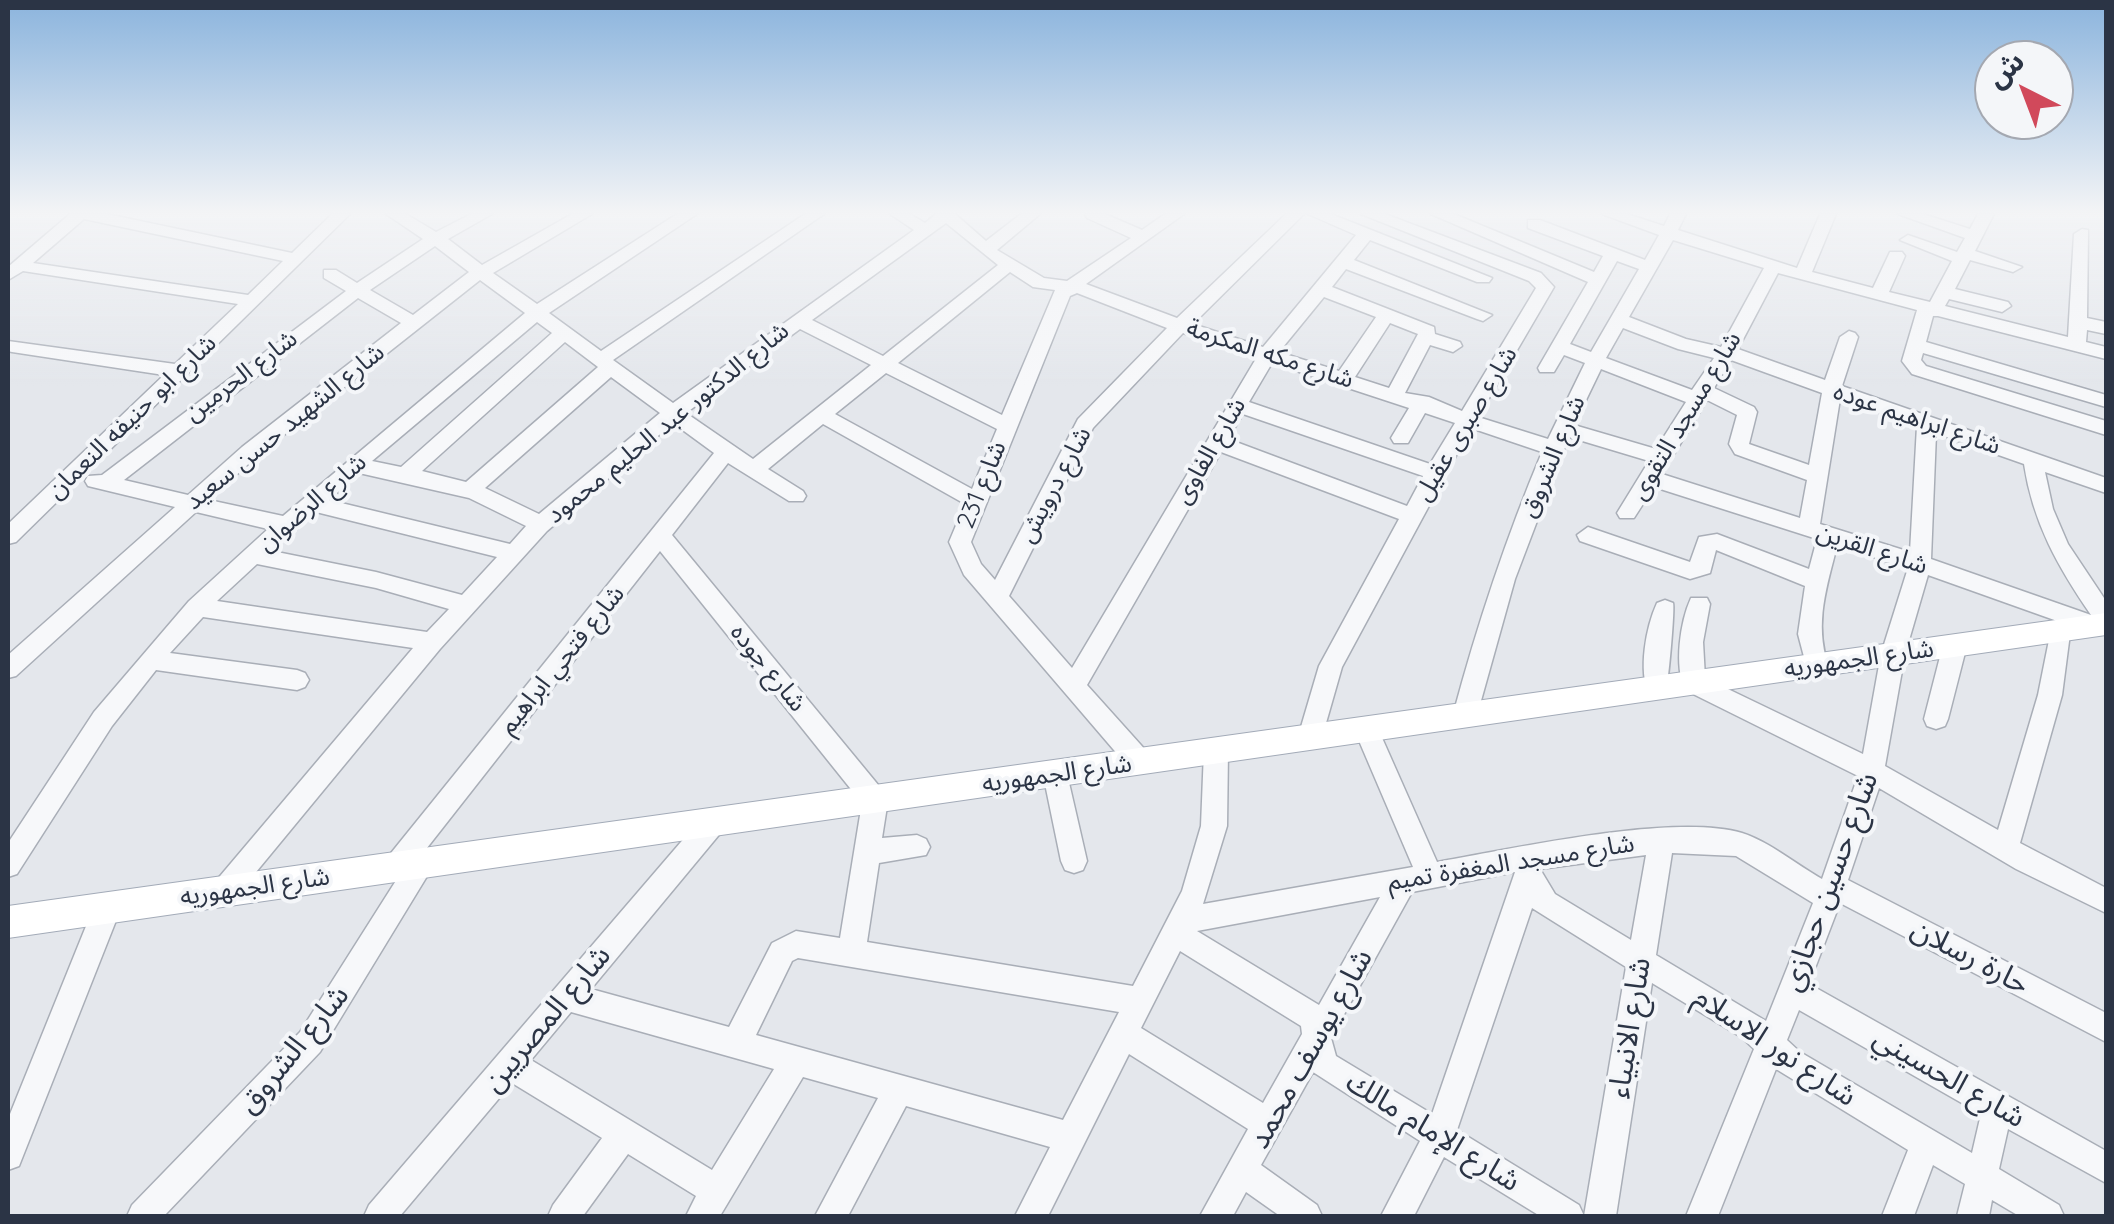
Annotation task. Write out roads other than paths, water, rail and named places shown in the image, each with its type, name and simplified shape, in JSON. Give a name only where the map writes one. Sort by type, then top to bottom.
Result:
[{"type":"main road","name":"شارع الجمهوريه","points":[[8,922],[2103,622]]},
{"type":"street","points":[[23,271],[253,300]]},
{"type":"street","name":"شارع ابو حنيفه النعمان","points":[[8,535],[283,271]]},
{"type":"street","name":"شارع الحرمين","points":[[105,484],[229,384],[387,271]]},
{"type":"street","points":[[479,271],[726,452],[796,496]]},
{"type":"street","name":"شارع الشهيد حسن سعيد","points":[[8,669],[189,503],[484,271]]},
{"type":"street","name":"شارع الرضوان","points":[[8,865],[58,782],[149,660],[197,607],[355,464],[536,313],[596,271]]},
{"type":"street","points":[[469,491],[605,364],[736,271]]},
{"type":"street","name":"شارع الدكتور عبد الحليم محمود","points":[[224,892],[432,642],[540,525],[672,413],[866,271]]},
{"type":"street","points":[[753,470],[1000,271]]},
{"type":"street","name":"شارع مكه المكرمة","points":[[1020,271],[1046,285],[1068,286],[1553,448]]},
{"type":"street","points":[[1068,286],[1091,271]]},
{"type":"street","name":"شارع درويش","points":[[997,598],[1085,424],[1237,271]]},
{"type":"street","name":"شارع الفاوى","points":[[1075,684],[1268,352],[1335,271]]},
{"type":"street","points":[[1367,271],[1484,315]]},
{"type":"street","points":[[1467,271],[1482,278]]},
{"type":"street","name":"شارع صبرى عقيل","points":[[1310,737],[1331,666],[1467,417],[1545,287],[1535,277],[1519,271]]},
{"type":"street","points":[[1577,271],[1596,279]]},
{"type":"street","points":[[1548,368],[1601,271]]},
{"type":"street","name":"شارع الشروق","points":[[1465,716],[1510,559],[1553,448],[1596,360],[1648,271]]},
{"type":"street","name":"شارع مسجد التقوى","points":[[1627,513],[1726,353],[1771,271]]},
{"type":"street","points":[[1788,271],[2106,353]]},
{"type":"street","points":[[1802,275],[1804,271]]},
{"type":"street","points":[[1878,296],[1889,271]]},
{"type":"street","points":[[1955,271],[1930,310],[1912,364],[1923,372],[2106,428]]},
{"type":"street","points":[[2077,346],[2080,271]]},
{"type":"street","points":[[330,274],[414,323]]},
{"type":"street","name":"شارع 231","points":[[1068,286],[962,532],[962,551],[997,598],[1140,762]]},
{"type":"street","points":[[1320,289],[1423,327],[1427,338],[1395,394]]},
{"type":"street","points":[[1944,292],[2002,306]]},
{"type":"street","points":[[1345,377],[1387,314]]},
{"type":"street","points":[[798,320],[1006,425]]},
{"type":"street","name":"شارع ابراهيم عوده","points":[[1619,320],[1684,345],[1695,344],[1726,353],[2106,486]]},
{"type":"street","points":[[2078,322],[2106,328]]},
{"type":"street","points":[[404,476],[564,333]]},
{"type":"street","points":[[1427,338],[1453,346]]},
{"type":"street","points":[[1816,665],[1808,642],[1818,582],[1818,476],[1832,390],[1849,338]]},
{"type":"street","points":[[1916,345],[2106,402]]},
{"type":"street","points":[[12,346],[181,371]]},
{"type":"street","points":[[1559,347],[1746,409],[1742,449],[1818,476]]},
{"type":"street","points":[[1402,438],[1422,402]]},
{"type":"street","points":[[1237,405],[1435,474]]},
{"type":"street","points":[[821,415],[975,500]]},
{"type":"street","name":"شارع حسين حجازي","points":[[1702,1216],[1832,892],[1872,771],[1893,654],[1920,564],[1928,424]]},
{"type":"street","points":[[1563,428],[1659,456]]},
{"type":"street","points":[[1216,442],[1412,516]]},
{"type":"street","name":"شارع فتحي ابراهيم","points":[[408,866],[726,452]]},
{"type":"street","points":[[2034,460],[2040,507],[2050,534],[2103,622]]},
{"type":"street","points":[[355,464],[469,491],[510,506],[540,525]]},
{"type":"street","points":[[72,476],[286,525]]},
{"type":"street","name":"شارع القرين","points":[[1647,477],[2103,622]]},
{"type":"street","points":[[312,502],[513,553]]},
{"type":"street","points":[[1588,535],[1690,571],[1702,566],[1707,543],[1717,542],[1818,582]]},
{"type":"street","name":"شارع جوده","points":[[661,536],[875,800]]},
{"type":"street","points":[[252,555],[361,577],[466,605]]},
{"type":"street","points":[[1699,604],[1692,642],[1693,683],[1872,771],[2005,849],[2106,900]]},
{"type":"street","points":[[197,607],[432,642]]},
{"type":"street","points":[[1657,688],[1657,647],[1665,608]]},
{"type":"street","points":[[2005,849],[2050,694],[2062,630]]},
{"type":"street","points":[[1936,718],[1955,645]]},
{"type":"street","points":[[149,660],[298,680]]},
{"type":"street","points":[[1366,730],[1417,878]]},
{"type":"street","points":[[1030,1216],[1194,894],[1214,826],[1218,792],[1216,751]]},
{"type":"street","points":[[1056,774],[1074,861]]},
{"type":"street","points":[[852,951],[875,800]]},
{"type":"street","name":"شارع المصريين","points":[[380,1216],[714,822]]},
{"type":"street","name":"شارع مسجد المغفرة تميم","points":[[1178,927],[1417,878],[1526,867],[1661,840],[1740,845],[1832,892]]},
{"type":"street","name":"شارع الانبياء","points":[[1600,1216],[1661,840]]},
{"type":"street","points":[[866,852],[917,847]]},
{"type":"street","name":"شارع الشروق","points":[[144,1216],[310,1042],[354,976],[408,866]]},
{"type":"street","points":[[1397,1216],[1440,1134],[1526,867]]},
{"type":"street","name":"شارع نور الاسلام","points":[[1526,867],[1545,903],[1751,1027],[1790,1062],[2048,1216]]},
{"type":"street","name":"شارع يوسف محمد","points":[[1216,1216],[1417,878]]},
{"type":"street","name":"حارة رسلان","points":[[1832,892],[2106,1028]]},
{"type":"street","points":[[8,1155],[106,908]]},
{"type":"street","name":"شارع الإمام مالك","points":[[1178,927],[1314,1018],[1319,1056],[1326,1066],[1568,1216]]},
{"type":"street","points":[[736,1044],[788,947],[804,943],[1141,1001]]},
{"type":"street","name":"شارع الحسيني","points":[[1790,989],[2106,1168]]},
{"type":"street","points":[[566,996],[1072,1138]]},
{"type":"street","points":[[1124,1034],[1270,1125]]},
{"type":"street","points":[[509,1064],[624,1134],[709,1204],[796,1061]]},
{"type":"street","points":[[831,1216],[899,1089]]},
{"type":"street","points":[[1973,1216],[1998,1106]]},
{"type":"street","points":[[564,1216],[624,1134]]},
{"type":"street","points":[[1898,1216],[1926,1143]]},
{"type":"street","points":[[1244,1172],[1306,1216]]}]
